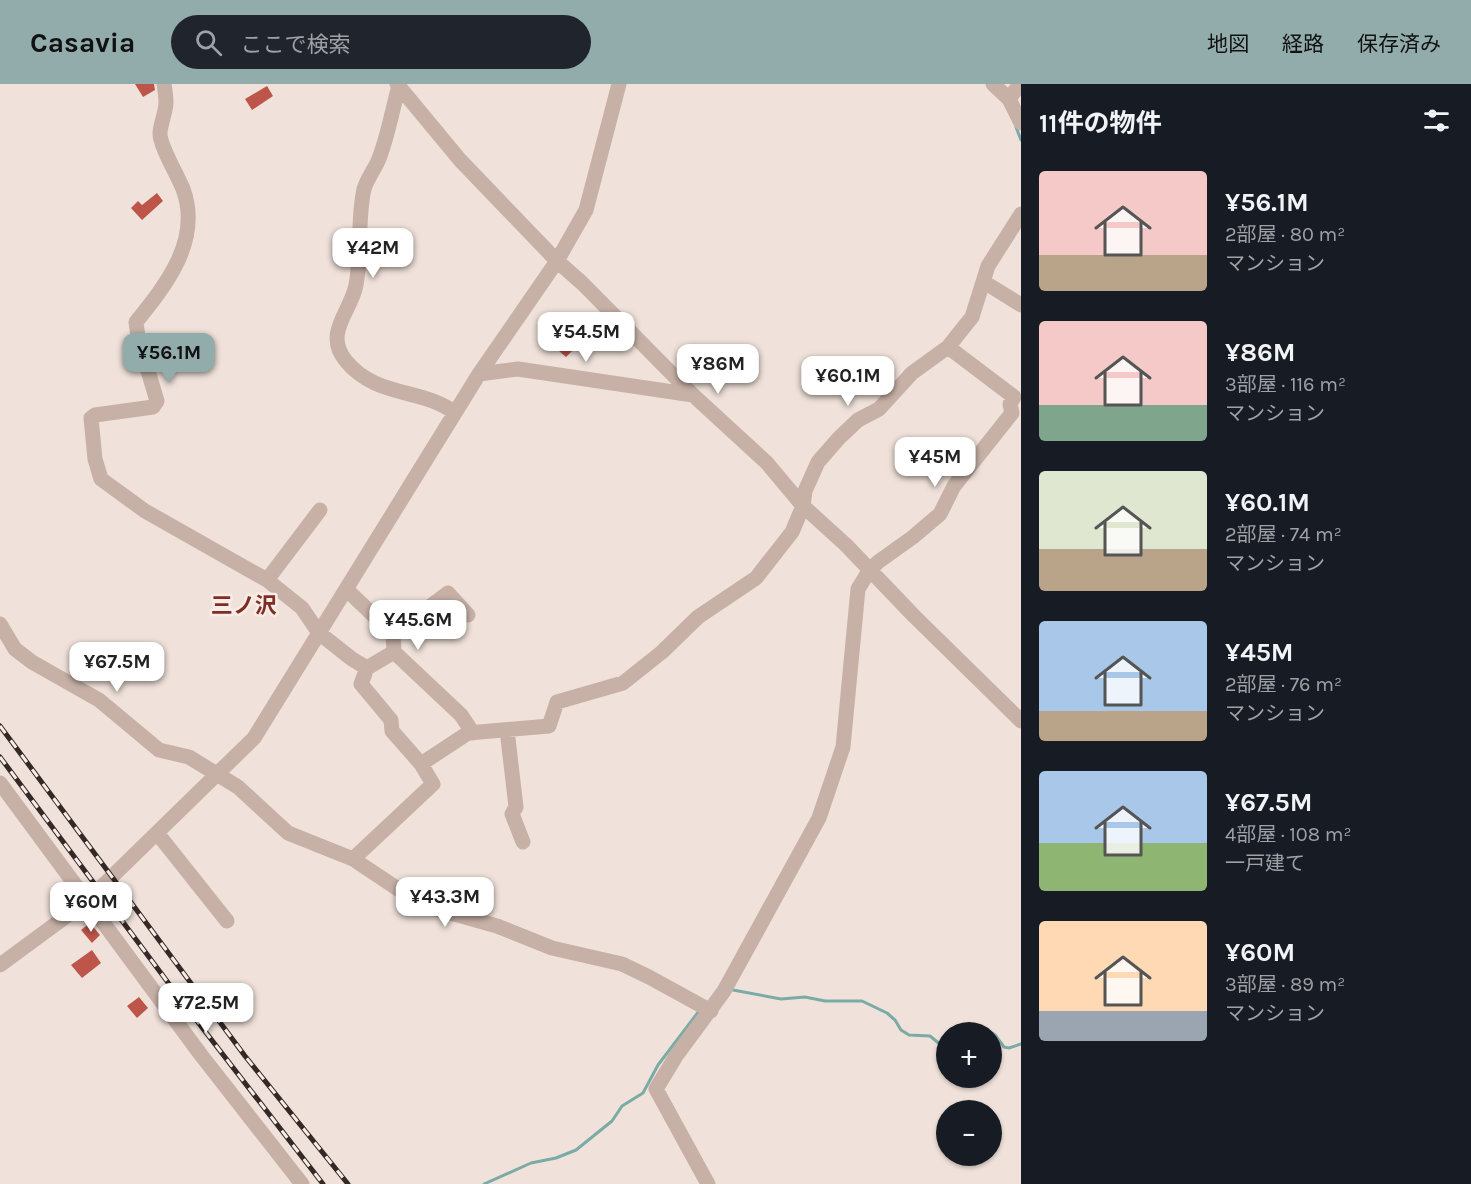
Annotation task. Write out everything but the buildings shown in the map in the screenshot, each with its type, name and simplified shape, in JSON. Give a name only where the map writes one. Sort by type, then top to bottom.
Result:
[{"type":"street","points":[[164,84],[166,103],[160,136],[183,189],[187,202],[188,224],[180,258],[170,276],[136,322],[138,337],[157,402],[153,407],[94,415],[91,418],[95,459],[101,479],[145,511],[267,580],[302,608],[319,633],[367,668]]},
{"type":"street","points":[[0,965],[87,901],[254,738],[479,374],[557,261],[586,210],[619,84]]},
{"type":"street","points":[[993,84],[1009,99],[1021,123]]},
{"type":"street","points":[[1009,99],[1020,84]]},
{"type":"street","points":[[398,85],[460,160],[557,261],[582,283],[693,395],[766,463],[803,506],[846,545],[869,571],[1021,721]]},
{"type":"street","points":[[398,85],[379,160],[365,186],[360,212],[356,286],[339,327],[337,344],[346,360],[361,375],[390,390],[443,403],[455,413]]},
{"type":"street","points":[[421,764],[468,733],[549,726],[557,702],[623,683],[662,652],[698,617],[756,578],[792,532],[803,506],[805,491],[818,462],[838,438],[858,420],[879,409],[912,373],[948,347],[972,317],[988,266],[1021,214]]},
{"type":"street","points":[[984,282],[1021,305]]},
{"type":"street","points":[[708,1184],[656,1089],[676,1056],[724,991],[819,818],[843,747],[858,589],[869,571],[878,562],[914,537],[940,514],[954,486],[1016,415],[1010,404],[1017,392],[948,347]]},
{"type":"street","points":[[479,374],[518,369],[693,395]]},
{"type":"street","points":[[267,580],[320,510]]},
{"type":"street","points":[[346,589],[393,634],[394,652],[460,715],[473,733]]},
{"type":"street","points":[[393,634],[448,593],[468,615]]},
{"type":"street","points":[[0,624],[15,649],[32,662],[99,700],[159,750],[189,757],[238,787],[288,833],[353,859],[422,905],[497,926],[552,948],[622,964],[649,976],[711,1011]]},
{"type":"street","points":[[353,859],[433,783],[421,764],[392,731],[391,720],[362,684],[367,668],[394,652]]},
{"type":"street","points":[[507,730],[516,807],[512,814],[523,842]]},
{"type":"street","points":[[0,783],[201,1055],[302,1184]]},
{"type":"street","points":[[157,833],[227,921]]},
{"type":"waterway","points":[[1016,127],[1021,140]]},
{"type":"waterway","points":[[733,990],[781,999],[805,997],[825,1001],[862,1001],[887,1013],[901,1030],[909,1035],[930,1036],[936,1041]]},
{"type":"waterway","points":[[484,1184],[531,1163],[556,1158],[576,1150],[612,1121],[622,1106],[643,1093],[658,1065],[699,1011]]},
{"type":"waterway","points":[[1002,1044],[1009,1048],[1021,1044]]},
{"type":"railway","points":[[0,726],[245,1056],[348,1184]]},
{"type":"railway","points":[[0,757],[187,1008],[323,1184]]},
{"type":"district","name":"三ノ沢","points":[[244,605]]}]
